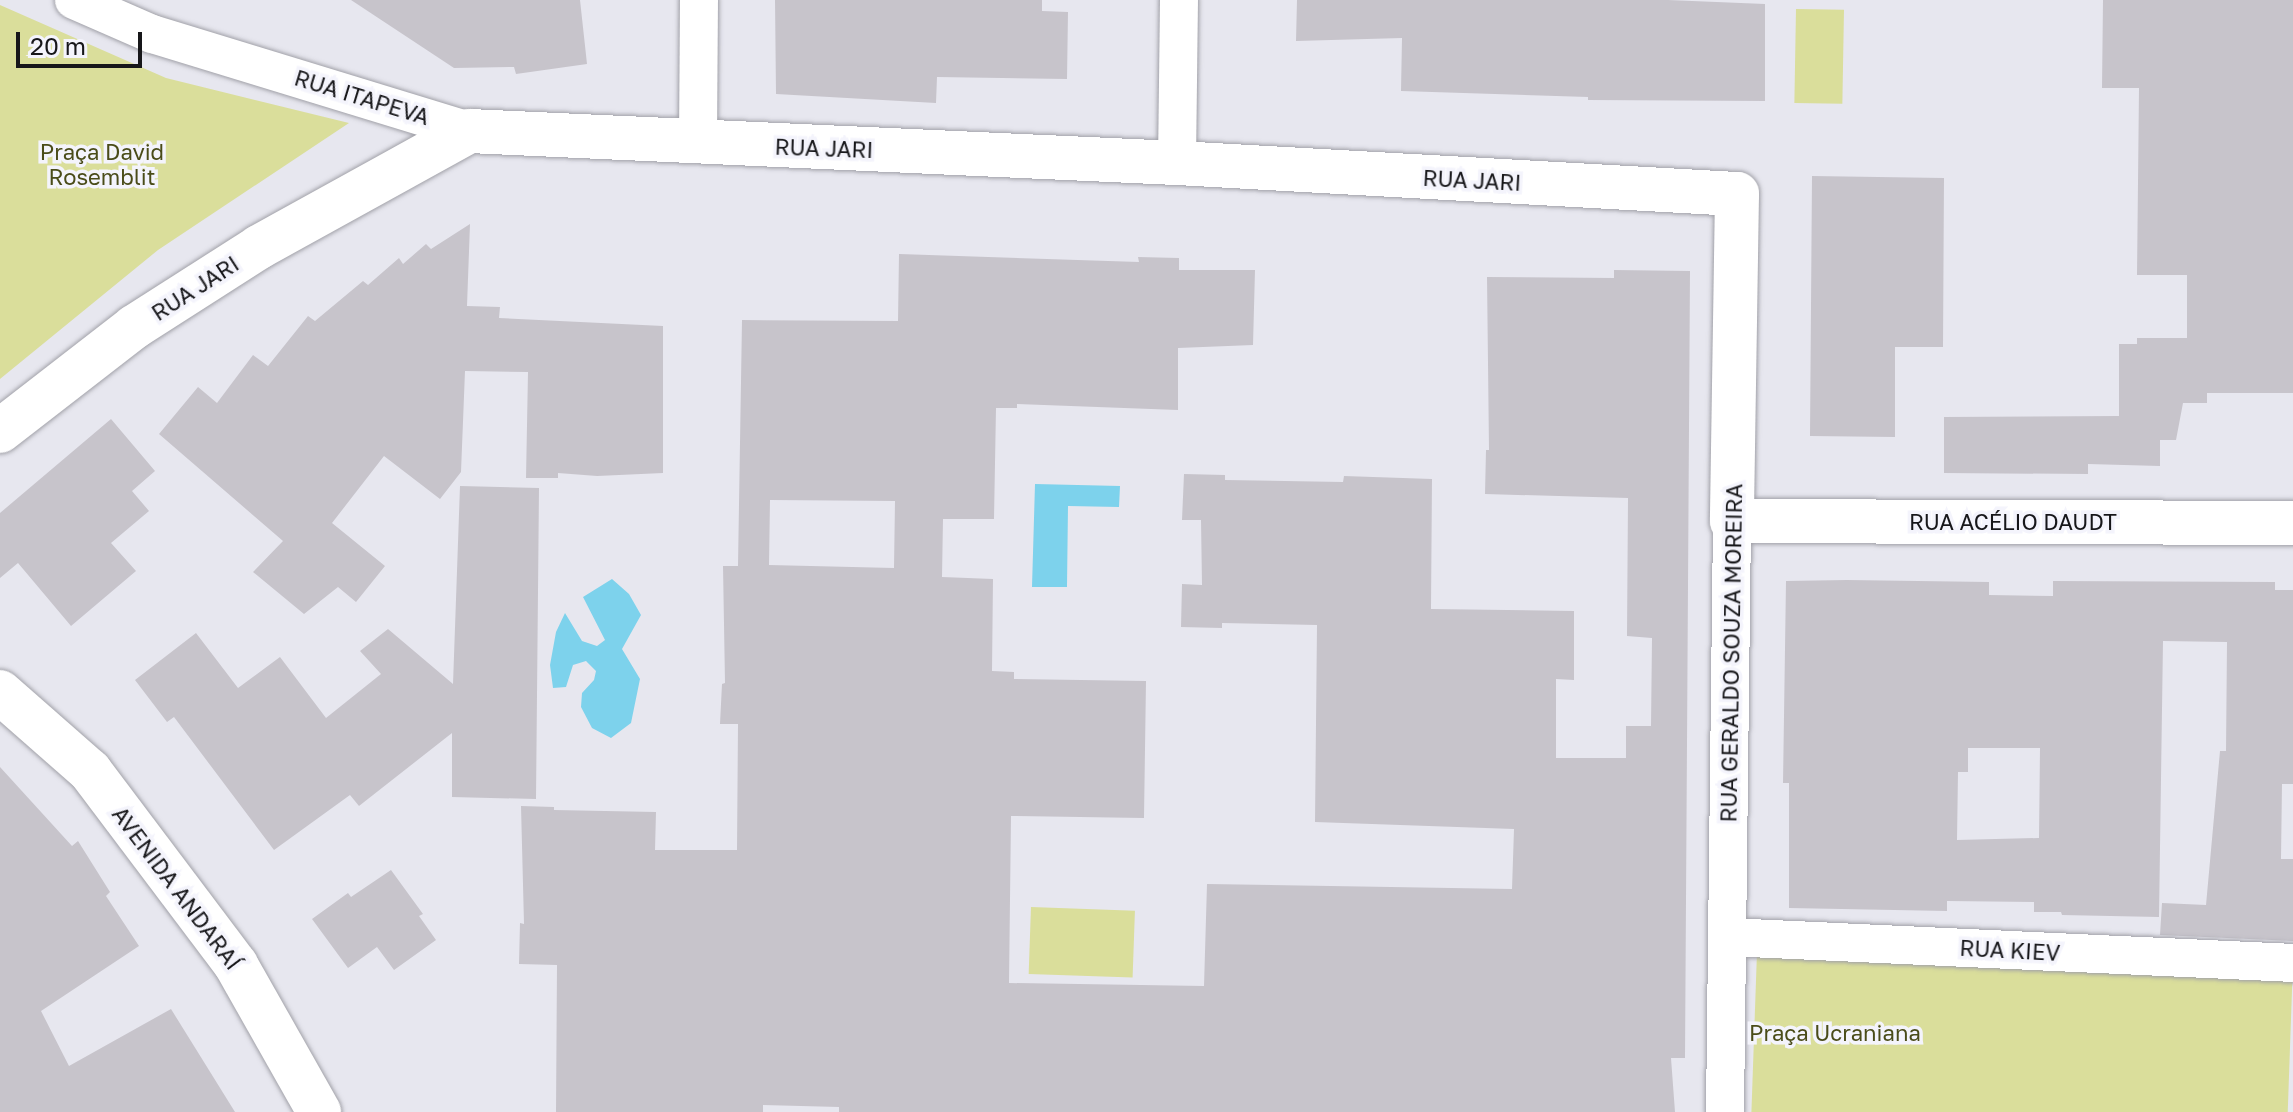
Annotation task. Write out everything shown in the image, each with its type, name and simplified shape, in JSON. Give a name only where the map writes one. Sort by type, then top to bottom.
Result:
[{"type":"street","name":"RUA ITAPEVA","points":[[74,0],[152,34],[469,131]]},
{"type":"street","points":[[698,141],[699,0]]},
{"type":"street","points":[[1177,163],[1179,0]]},
{"type":"street","name":"RUA JARI","points":[[0,431],[134,327],[259,247],[469,131],[1177,163],[1737,194]]},
{"type":"street","name":"RUA GERALDO SOUZA MOREIRA","points":[[1725,1112],[1737,194]]},
{"type":"street","name":"RUA ACÉLIO DAUDT","points":[[1732,521],[2293,523]]},
{"type":"street","name":"AVENIDA ANDARAÍ","points":[[0,692],[90,771],[236,965],[319,1112]]},
{"type":"street","name":"RUA KIEV","points":[[1728,937],[2293,963]]},
{"type":"green space","name":"Praça David Rosemblit","points":[[0,5],[166,78],[349,123],[158,250],[0,379]]},
{"type":"green space","points":[[1796,9],[1844,10],[1842,104],[1794,103]]},
{"type":"green space","points":[[1031,907],[1135,911],[1133,978],[1029,974]]},
{"type":"green space","name":"Praça Ucraniana","points":[[1757,952],[2293,971],[2288,1112],[1751,1112]]},
{"type":"water","points":[[1035,484],[1120,486],[1119,507],[1068,506],[1067,587],[1032,587]]},
{"type":"water","points":[[612,579],[629,594],[641,615],[622,649],[640,679],[631,723],[611,738],[592,728],[581,707],[582,693],[594,680],[596,671],[586,661],[573,665],[566,687],[553,688],[550,665],[556,632],[565,613],[582,641],[597,646],[605,640],[583,597]]},
{"type":"building","points":[[351,0],[580,0],[587,64],[516,74],[514,67],[454,68]]},
{"type":"building","points":[[775,0],[1042,0],[1042,11],[1068,12],[1067,79],[937,77],[936,103],[776,94]]},
{"type":"building","points":[[1297,0],[1668,0],[1765,4],[1765,101],[1588,100],[1588,97],[1401,91],[1402,38],[1296,41]]},
{"type":"building","points":[[2103,0],[2293,0],[2293,393],[2207,393],[2207,403],[2183,403],[2176,440],[2160,440],[2160,466],[2088,464],[2088,474],[1944,473],[1944,417],[2119,416],[2119,344],[2137,344],[2137,338],[2187,338],[2187,275],[2137,275],[2139,88],[2102,88]]},
{"type":"building","points":[[1812,176],[1944,178],[1943,347],[1895,347],[1895,437],[1810,436]]},
{"type":"building","points":[[470,224],[467,306],[500,307],[499,318],[663,326],[663,473],[597,476],[558,473],[558,478],[526,478],[528,372],[465,371],[461,472],[440,499],[384,456],[332,523],[385,566],[356,602],[338,587],[304,614],[253,572],[283,541],[159,434],[198,387],[217,403],[253,355],[268,366],[308,316],[315,321],[363,281],[368,285],[399,258],[403,264],[426,244],[431,249]]},
{"type":"building","points":[[899,254],[1139,262],[1138,257],[1179,258],[1179,270],[1255,270],[1253,345],[1178,348],[1178,410],[1017,404],[1017,408],[996,408],[994,519],[943,519],[942,577],[993,579],[992,671],[1014,672],[1014,679],[1146,681],[1144,818],[1011,816],[1009,983],[1204,986],[1207,884],[1512,889],[1514,829],[1315,822],[1317,625],[1222,623],[1222,628],[1181,627],[1182,584],[1202,585],[1201,520],[1182,520],[1184,474],[1225,475],[1225,480],[1343,482],[1344,476],[1432,479],[1431,609],[1574,611],[1574,680],[1556,679],[1556,758],[1626,758],[1626,726],[1651,726],[1652,638],[1627,636],[1628,498],[1485,494],[1486,450],[1489,450],[1487,277],[1614,278],[1614,270],[1690,271],[1685,1058],[1671,1058],[1675,1112],[839,1112],[839,1107],[763,1105],[763,1112],[556,1112],[557,965],[519,964],[520,923],[524,924],[521,806],[554,807],[554,810],[656,812],[655,850],[737,850],[738,724],[720,724],[722,684],[725,683],[723,566],[738,566],[742,320],[898,321]],"holes":[[[770,500],[895,501],[894,568],[769,565]]]},
{"type":"building","points":[[111,419],[155,471],[132,491],[149,511],[111,543],[136,571],[71,626],[18,563],[0,578],[0,513]]},
{"type":"building","points":[[460,486],[539,488],[536,799],[452,797],[452,733],[359,806],[350,795],[274,850],[174,717],[167,722],[135,680],[196,633],[238,688],[280,657],[326,718],[381,674],[360,651],[388,629],[453,684]]},
{"type":"building","points":[[1786,581],[1989,582],[1989,595],[2053,596],[2053,581],[2275,582],[2275,590],[2293,590],[2293,784],[2282,784],[2281,859],[2293,859],[2293,941],[2160,935],[2162,903],[2206,905],[2220,751],[2226,751],[2227,642],[2163,641],[2159,917],[2034,912],[2034,902],[1947,901],[1947,911],[1789,908],[1789,783],[1783,783]],"holes":[[[1968,748],[2040,748],[2039,838],[1957,840],[1958,772],[1968,772]]]},
{"type":"building","points":[[0,767],[72,846],[78,841],[110,892],[106,896],[139,946],[41,1011],[69,1066],[171,1009],[235,1112],[0,1112]]},
{"type":"building","points":[[391,870],[423,914],[419,916],[436,940],[394,970],[377,947],[348,968],[312,919],[348,893],[351,897]]}]
